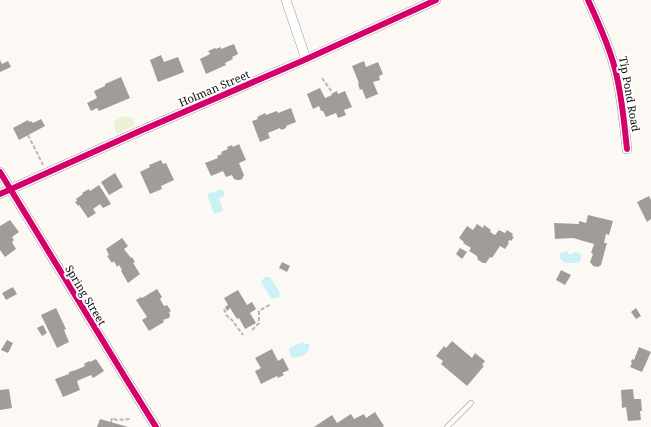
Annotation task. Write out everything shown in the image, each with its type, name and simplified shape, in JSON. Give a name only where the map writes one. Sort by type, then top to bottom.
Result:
[{"type":"street","points":[[286,0],[306,59]]},
{"type":"street","name":"Holman Street","points":[[0,194],[436,0]]},
{"type":"street","name":"Tip Pond Road","points":[[588,0],[616,70],[627,149]]},
{"type":"street","name":"Spring Street","points":[[0,172],[156,427]]},
{"type":"lane","points":[[447,427],[471,403]]},
{"type":"path","points":[[322,78],[332,92]]},
{"type":"path","points":[[28,136],[47,172]]},
{"type":"path","points":[[252,330],[259,323],[259,311],[271,304]]},
{"type":"path","points":[[224,309],[243,335]]},
{"type":"path","points":[[111,422],[112,418],[117,420],[131,419]]},
{"type":"green space","points":[[124,116],[133,119],[135,125],[117,134],[114,123]]},
{"type":"water","points":[[222,189],[225,191],[224,196],[219,198],[223,211],[214,214],[207,194]]},
{"type":"water","points":[[566,251],[568,254],[573,254],[574,252],[580,253],[580,262],[570,263],[562,261],[560,253]]},
{"type":"water","points":[[265,277],[270,277],[280,293],[279,297],[272,299],[261,282]]},
{"type":"water","points":[[301,343],[309,344],[308,351],[301,357],[291,357],[289,348]]},
{"type":"building","points":[[234,44],[238,54],[232,57],[233,59],[225,63],[226,65],[206,74],[200,59],[210,54],[208,51],[221,47],[221,49]]},
{"type":"building","points":[[161,55],[164,62],[178,57],[184,72],[158,82],[150,60]]},
{"type":"building","points":[[0,60],[2,64],[8,61],[11,67],[0,72]]},
{"type":"building","points":[[364,61],[366,67],[378,62],[383,74],[379,76],[380,80],[373,82],[378,94],[366,99],[362,89],[360,90],[359,83],[352,66]]},
{"type":"building","points":[[121,77],[130,98],[99,111],[97,108],[91,111],[87,103],[97,98],[94,91]]},
{"type":"building","points":[[320,88],[325,98],[337,91],[338,94],[345,91],[352,107],[344,110],[346,115],[338,118],[336,113],[326,117],[319,106],[313,109],[307,94]]},
{"type":"building","points":[[291,108],[296,122],[281,130],[280,128],[268,133],[270,138],[260,142],[252,121],[258,119],[257,117],[265,113],[266,115],[277,111],[278,113]]},
{"type":"building","points":[[41,119],[45,126],[19,140],[13,128],[28,120],[29,122],[31,121],[33,123]]},
{"type":"building","points":[[239,144],[246,160],[239,163],[244,175],[242,179],[234,179],[232,175],[226,177],[223,171],[211,176],[205,163],[218,158],[217,156],[222,154],[221,152],[228,149],[227,147],[232,145],[233,147]]},
{"type":"building","points":[[161,160],[163,164],[166,163],[174,180],[161,186],[162,189],[150,194],[140,172],[150,167],[149,165]]},
{"type":"building","points":[[115,173],[123,187],[109,195],[101,182]]},
{"type":"building","points":[[99,185],[111,204],[103,208],[100,204],[93,209],[96,213],[88,218],[79,205],[78,206],[75,202],[77,201],[76,199],[83,194],[82,193],[89,189],[90,191]]},
{"type":"building","points":[[649,196],[651,200],[651,219],[647,222],[637,202]]},
{"type":"building","points":[[588,215],[613,221],[609,235],[606,234],[604,243],[607,243],[601,265],[598,267],[593,266],[590,262],[594,244],[573,238],[555,239],[554,223],[579,224],[579,221],[586,223]]},
{"type":"building","points":[[10,220],[19,232],[12,237],[14,240],[12,242],[16,249],[5,257],[0,250],[0,226]]},
{"type":"building","points":[[477,224],[483,228],[484,225],[495,235],[499,230],[505,233],[507,230],[513,234],[512,236],[514,237],[511,241],[509,240],[509,243],[505,249],[500,246],[492,258],[490,257],[486,263],[478,260],[477,256],[469,251],[471,248],[463,243],[464,242],[459,238],[467,226],[473,230]]},
{"type":"building","points":[[122,238],[128,246],[124,249],[131,258],[132,257],[135,262],[133,263],[140,274],[128,283],[119,265],[117,267],[114,261],[112,263],[107,256],[109,255],[106,249]]},
{"type":"building","points":[[460,248],[467,252],[462,259],[456,254]]},
{"type":"building","points":[[282,262],[290,266],[287,272],[279,268]]},
{"type":"building","points":[[561,270],[571,275],[565,285],[556,280]]},
{"type":"building","points":[[13,287],[17,294],[6,300],[2,293]]},
{"type":"building","points":[[157,289],[162,297],[160,299],[164,306],[167,305],[171,311],[169,312],[169,318],[163,320],[164,322],[149,331],[142,320],[147,317],[136,300]]},
{"type":"building","points":[[238,290],[247,305],[252,302],[256,309],[250,313],[256,323],[245,329],[239,318],[237,319],[230,308],[227,311],[225,307],[228,305],[224,298]]},
{"type":"building","points":[[56,308],[66,329],[64,330],[69,342],[57,348],[41,315]]},
{"type":"building","points":[[636,308],[641,316],[636,319],[631,312]]},
{"type":"building","points":[[43,325],[47,333],[42,336],[37,328]]},
{"type":"building","points":[[7,340],[13,343],[8,353],[1,350]]},
{"type":"building","points":[[452,341],[472,358],[475,353],[485,361],[482,365],[484,366],[467,386],[441,364],[443,361],[436,356],[444,346],[446,348]]},
{"type":"building","points":[[639,347],[651,352],[642,372],[630,367],[632,359],[634,360]]},
{"type":"building","points":[[272,349],[278,361],[283,358],[289,370],[282,373],[284,375],[278,378],[277,376],[261,384],[255,371],[261,368],[255,358]]},
{"type":"building","points":[[96,359],[104,371],[93,378],[91,375],[77,381],[80,390],[63,397],[55,379],[69,374],[69,372],[85,366],[84,364]]},
{"type":"building","points":[[9,389],[12,408],[0,410],[0,390]]},
{"type":"building","points":[[633,389],[634,399],[641,399],[641,420],[628,421],[626,407],[622,408],[621,390]]},
{"type":"building","points":[[375,412],[384,426],[383,427],[314,427],[332,415],[337,423],[351,414],[354,419],[364,414],[366,418]]},
{"type":"building","points":[[100,419],[128,427],[97,427]]},
{"type":"cycle path","points":[[0,194],[140,131],[302,61],[436,0]]},
{"type":"cycle path","points":[[588,0],[613,60],[621,99],[627,149]]},
{"type":"cycle path","points":[[0,172],[156,427]]}]
